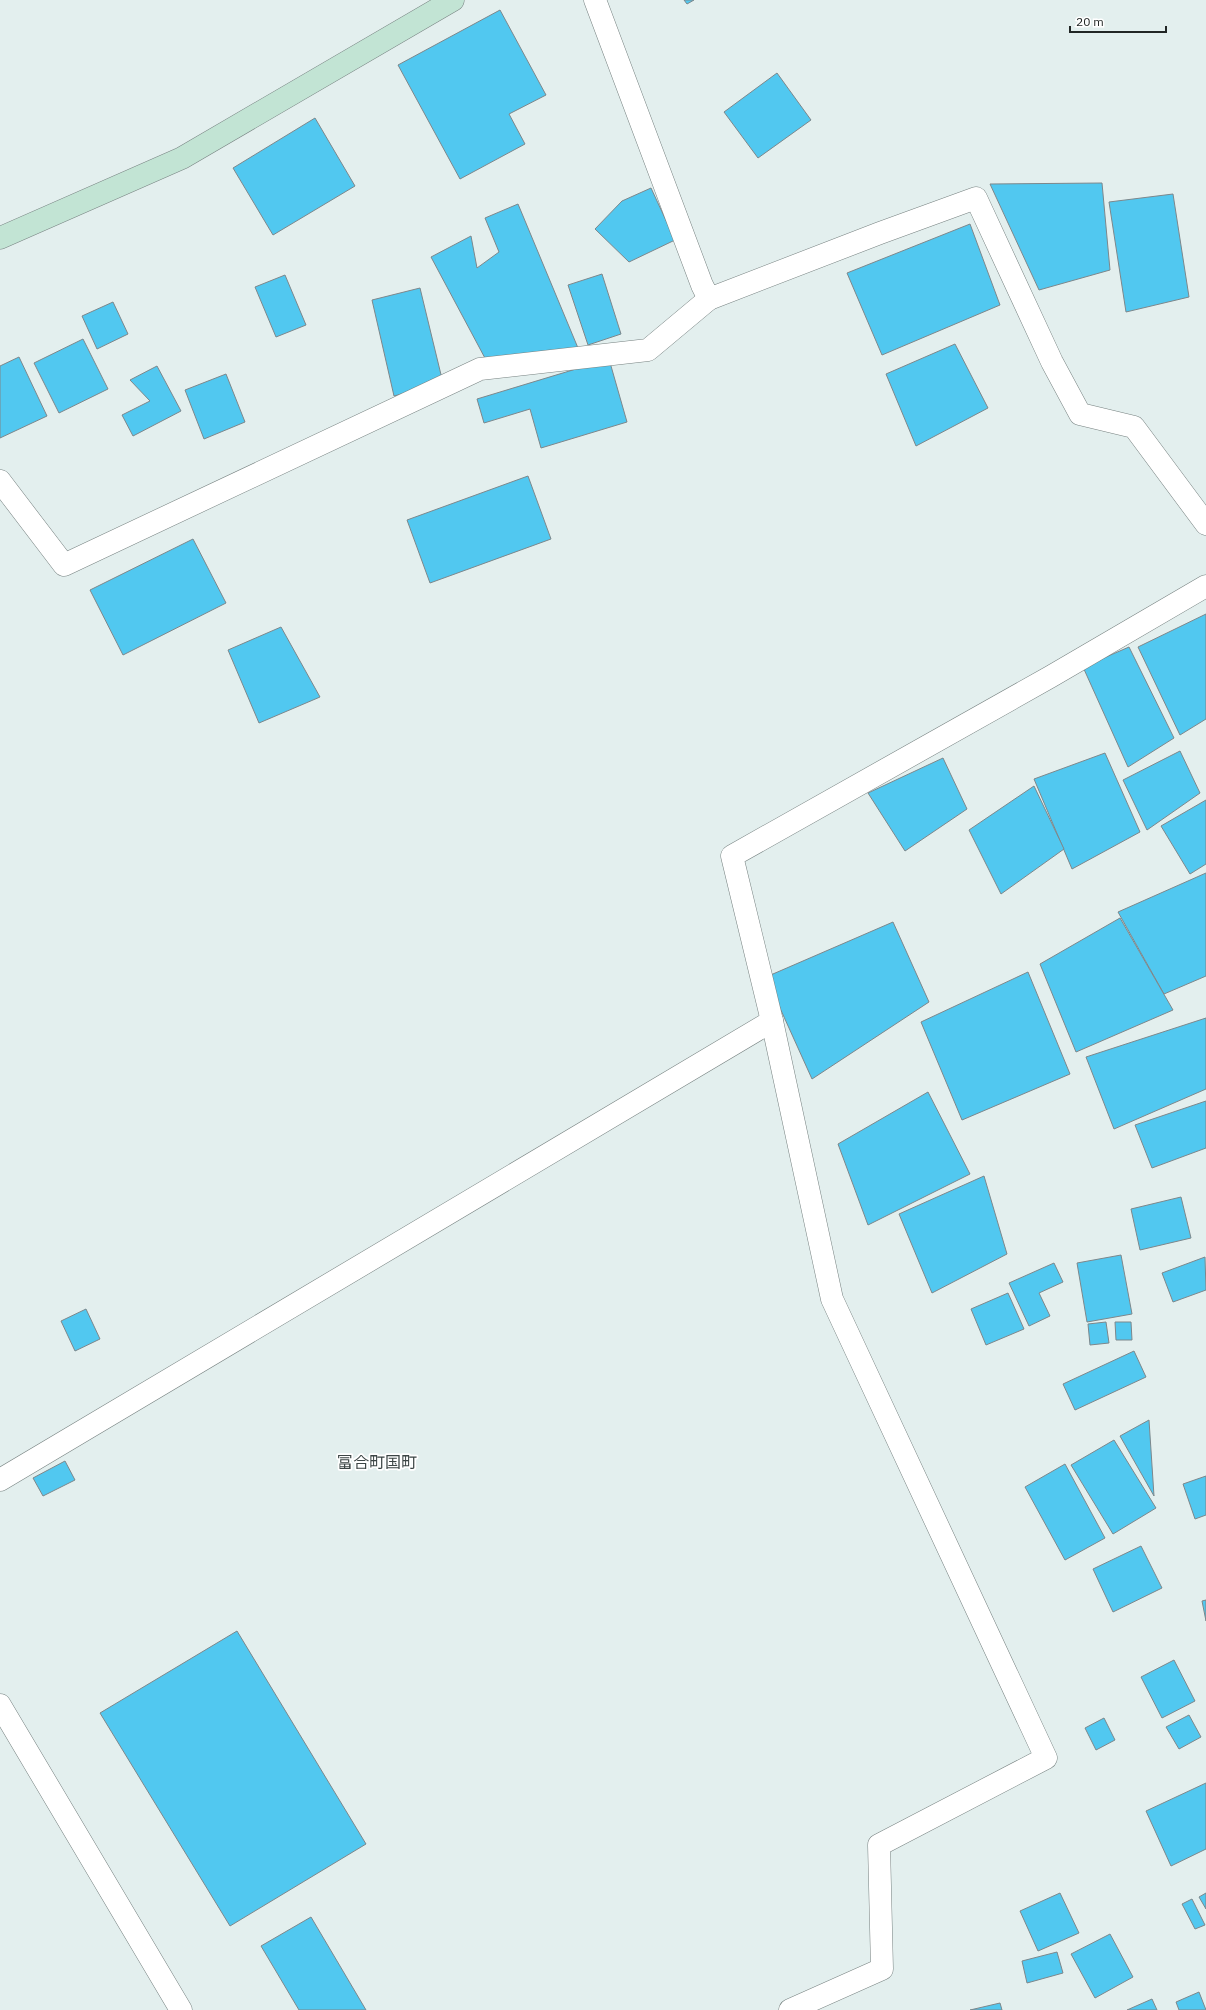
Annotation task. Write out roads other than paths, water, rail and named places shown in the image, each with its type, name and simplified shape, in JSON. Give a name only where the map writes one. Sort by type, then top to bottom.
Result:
[{"type":"street","points":[[0,238],[182,158],[454,0]]},
{"type":"street","points":[[595,0],[702,285],[709,299]]},
{"type":"street","points":[[0,481],[64,565],[480,369],[648,350],[709,299],[976,198],[1052,362],[1080,414],[1134,427],[1206,524]]},
{"type":"street","points":[[790,2010],[882,1969],[880,1845],[1046,1758],[832,1299],[772,1021],[732,856],[1050,677],[1206,586]]},
{"type":"street","points":[[0,1480],[772,1021]]},
{"type":"street","points":[[0,1705],[181,2010]]},
{"type":"district","name":"富合町国町","points":[[377,1462]]}]
